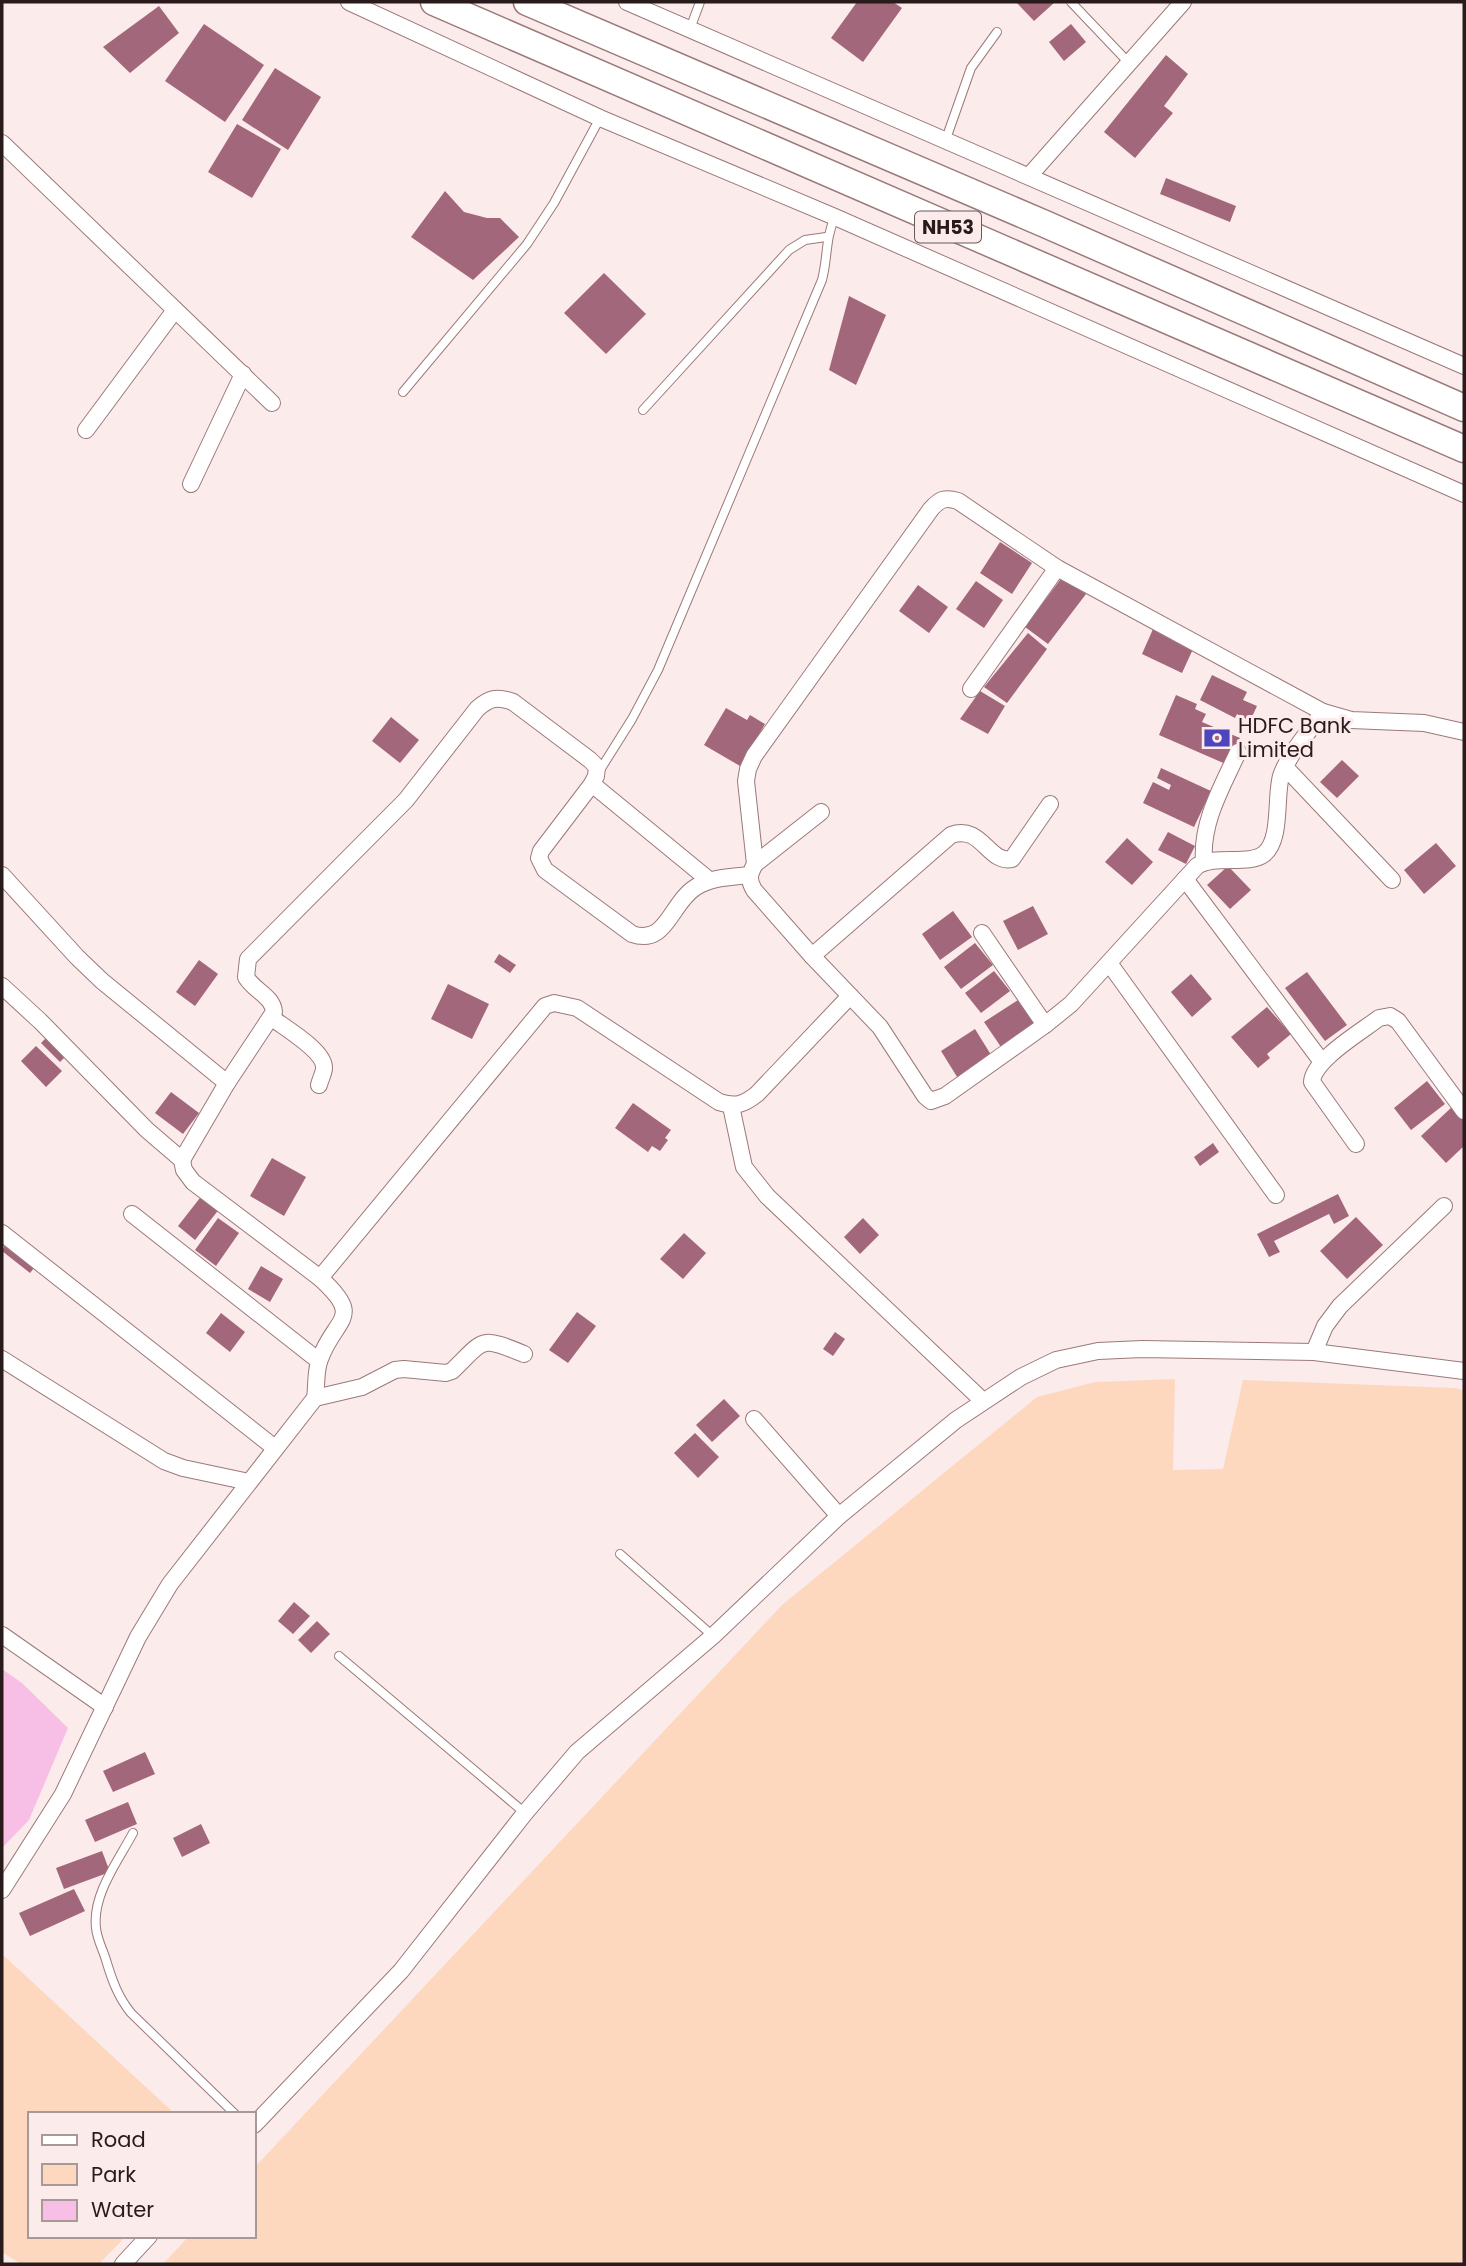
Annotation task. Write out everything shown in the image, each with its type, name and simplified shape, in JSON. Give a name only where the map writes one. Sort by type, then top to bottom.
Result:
[{"type":"highway","name":"NH53","points":[[434,2],[1464,449]]},
{"type":"highway","name":"NH53","points":[[527,2],[1045,224],[1464,408]]},
{"type":"street","points":[[349,2],[600,118],[835,217],[1464,494]]},
{"type":"street","points":[[628,2],[1464,366]]},
{"type":"street","points":[[1030,175],[1183,2]]},
{"type":"street","points":[[2,143],[272,403]]},
{"type":"street","points":[[86,430],[175,310]]},
{"type":"street","points":[[191,484],[243,374]]},
{"type":"street","points":[[1322,712],[1280,778],[1274,836],[1263,855],[1204,861],[1071,1004],[945,1096],[931,1101],[925,1096],[880,1027],[812,956],[749,882],[752,870],[747,769],[939,501],[947,498],[958,501],[1056,568],[1322,712],[1351,720],[1424,723],[1464,732]]},
{"type":"street","points":[[971,689],[1056,568]]},
{"type":"street","points":[[182,1160],[227,1083],[272,1018],[273,1005],[246,977],[248,959],[406,800],[477,709],[488,699],[500,698],[513,702],[597,767],[594,780],[541,851],[539,858],[544,870],[632,934],[644,938],[654,936],[694,888],[709,880],[752,870],[821,812]]},
{"type":"street","points":[[1204,861],[1203,842],[1207,824],[1238,752]]},
{"type":"street","points":[[1285,767],[1392,880]]},
{"type":"street","points":[[594,780],[709,880]]},
{"type":"street","points":[[812,956],[951,835],[968,833],[998,856],[1005,860],[1012,859],[1050,804]]},
{"type":"street","points":[[2,875],[85,965],[227,1083]]},
{"type":"street","points":[[1185,879],[1322,1062]]},
{"type":"street","points":[[982,933],[1045,1025]]},
{"type":"street","points":[[1109,963],[1276,1195]]},
{"type":"street","points":[[2,986],[147,1130],[182,1160],[184,1170],[193,1182],[320,1278],[340,1296],[344,1306],[339,1327],[319,1362],[315,1398],[170,1584],[138,1637],[63,1794],[2,1890]]},
{"type":"street","points":[[320,1278],[545,1006],[554,1003],[577,1008],[719,1102],[731,1106],[744,1105],[757,1094],[850,996]]},
{"type":"street","points":[[1356,1143],[1312,1082],[1313,1073],[1322,1062],[1379,1018],[1390,1016],[1398,1021],[1464,1111]]},
{"type":"street","points":[[272,1018],[316,1050],[324,1068],[319,1084]]},
{"type":"street","points":[[731,1106],[744,1167],[767,1196],[983,1401]]},
{"type":"street","points":[[1314,1352],[1325,1326],[1340,1306],[1444,1206]]},
{"type":"street","points":[[132,1214],[319,1362]]},
{"type":"street","points":[[2,1233],[275,1448]]},
{"type":"street","points":[[315,1398],[362,1387],[395,1370],[446,1373],[486,1342],[494,1342],[524,1354]]},
{"type":"street","points":[[256,2123],[401,1971],[525,1813],[577,1752],[713,1636],[839,1516],[956,1420],[1021,1377],[1056,1360],[1098,1352],[1142,1349],[1314,1352],[1464,1371]]},
{"type":"street","points":[[2,1359],[164,1461],[183,1468],[249,1482]]},
{"type":"street","points":[[754,1419],[839,1516]]},
{"type":"street","points":[[2,1635],[105,1707]]},
{"type":"street","points":[[122,2264],[147,2238]]},
{"type":"lane","points":[[690,29],[700,2]]},
{"type":"lane","points":[[1071,2],[1129,63]]},
{"type":"lane","points":[[946,139],[971,68],[997,32]]},
{"type":"lane","points":[[403,392],[527,244],[554,203],[600,118]]},
{"type":"lane","points":[[594,780],[632,719],[658,670],[822,280],[828,251],[826,237],[835,217]]},
{"type":"lane","points":[[643,410],[789,250],[805,240],[826,237]]},
{"type":"lane","points":[[620,1554],[713,1636]]},
{"type":"lane","points":[[338,1656],[525,1813]]},
{"type":"lane","points":[[133,1833],[101,1894],[96,1910],[96,1929],[114,1985],[120,2000],[131,2013],[233,2112]]},
{"type":"green space","points":[[1175,1379],[1173,1470],[1223,1469],[1243,1380],[1456,1388],[1464,1391],[1464,2264],[163,2264],[187,2238],[256,2238],[256,2166],[782,1605],[1037,1397],[1095,1382]]},
{"type":"green space","points":[[2,1954],[173,2112],[28,2112],[28,2238],[124,2238],[99,2264],[21,2264],[2,2252]]},
{"type":"water","points":[[2,1669],[22,1683],[68,1728],[29,1820],[2,1848]]},
{"type":"building","points":[[857,2],[893,2],[902,8],[863,62],[831,38]]},
{"type":"building","points":[[1016,2],[1055,2],[1034,21]]},
{"type":"building","points":[[159,6],[179,33],[130,73],[103,47]]},
{"type":"building","points":[[204,24],[264,65],[225,122],[165,81]]},
{"type":"building","points":[[1071,24],[1086,42],[1064,61],[1049,42]]},
{"type":"building","points":[[1166,55],[1188,74],[1164,106],[1173,113],[1135,158],[1104,132]]},
{"type":"building","points":[[275,68],[321,97],[288,150],[242,120]]},
{"type":"building","points":[[237,124],[281,149],[252,198],[208,172]]},
{"type":"building","points":[[1166,178],[1236,206],[1230,222],[1160,194]]},
{"type":"building","points":[[445,191],[464,212],[487,218],[500,218],[519,237],[473,280],[411,237]]},
{"type":"building","points":[[604,273],[646,314],[606,354],[564,313]]},
{"type":"building","points":[[849,296],[886,315],[856,385],[829,370]]},
{"type":"building","points":[[1000,542],[1032,563],[1012,594],[980,573]]},
{"type":"building","points":[[1063,576],[1086,594],[1048,644],[1025,627]]},
{"type":"building","points":[[976,581],[1003,600],[984,628],[956,609]]},
{"type":"building","points":[[918,585],[948,607],[929,633],[899,611]]},
{"type":"building","points":[[1153,629],[1193,649],[1182,673],[1142,654]]},
{"type":"building","points":[[1028,633],[1047,649],[1007,703],[984,687]]},
{"type":"building","points":[[1212,675],[1247,692],[1243,700],[1257,706],[1250,721],[1237,714],[1235,718],[1200,700]]},
{"type":"building","points":[[980,691],[1005,706],[988,734],[960,719]]},
{"type":"building","points":[[1176,695],[1197,704],[1195,709],[1206,714],[1202,722],[1240,738],[1228,765],[1159,735]]},
{"type":"building","points":[[726,708],[747,720],[750,715],[765,724],[740,766],[704,745]]},
{"type":"building","points":[[391,717],[419,740],[400,763],[372,741]]},
{"type":"building","points":[[1342,760],[1359,776],[1337,798],[1320,782]]},
{"type":"building","points":[[1161,768],[1211,791],[1194,827],[1143,803],[1153,782],[1169,790],[1171,785],[1157,778]]},
{"type":"building","points":[[1168,832],[1195,846],[1186,864],[1158,850]]},
{"type":"building","points":[[1127,838],[1153,862],[1132,885],[1105,862]]},
{"type":"building","points":[[1436,843],[1456,866],[1424,894],[1404,870]]},
{"type":"building","points":[[1228,866],[1251,890],[1230,909],[1207,885]]},
{"type":"building","points":[[1033,906],[1048,934],[1018,950],[1003,921]]},
{"type":"building","points":[[953,911],[972,937],[940,960],[922,934]]},
{"type":"building","points":[[975,943],[993,965],[961,989],[944,967]]},
{"type":"building","points":[[499,954],[516,965],[510,973],[494,962]]},
{"type":"building","points":[[199,960],[218,974],[195,1006],[176,992]]},
{"type":"building","points":[[994,971],[1010,991],[981,1013],[965,993]]},
{"type":"building","points":[[1307,972],[1347,1025],[1325,1041],[1285,988]]},
{"type":"building","points":[[1191,974],[1212,999],[1192,1017],[1171,992]]},
{"type":"building","points":[[448,984],[489,1004],[472,1039],[431,1019]]},
{"type":"building","points":[[1021,998],[1038,1022],[1001,1047],[984,1022]]},
{"type":"building","points":[[1267,1007],[1291,1034],[1267,1054],[1270,1058],[1258,1068],[1231,1037]]},
{"type":"building","points":[[975,1029],[993,1058],[959,1080],[941,1051]]},
{"type":"building","points":[[51,1033],[70,1052],[60,1062],[41,1043]]},
{"type":"building","points":[[36,1046],[62,1071],[46,1087],[21,1061]]},
{"type":"building","points":[[1427,1081],[1445,1104],[1411,1130],[1394,1108]]},
{"type":"building","points":[[171,1092],[199,1113],[183,1134],[155,1113]]},
{"type":"building","points":[[633,1103],[671,1130],[660,1151],[652,1146],[648,1152],[615,1128]]},
{"type":"building","points":[[1453,1106],[1464,1118],[1464,1146],[1446,1163],[1421,1136]]},
{"type":"building","points":[[1213,1143],[1219,1152],[1200,1166],[1194,1157]]},
{"type":"building","points":[[272,1158],[306,1177],[284,1216],[250,1196]]},
{"type":"building","points":[[203,1194],[220,1208],[195,1240],[178,1226]]},
{"type":"building","points":[[1338,1194],[1349,1216],[1334,1224],[1329,1214],[1274,1241],[1280,1252],[1269,1257],[1257,1234]]},
{"type":"building","points":[[1356,1217],[1383,1245],[1347,1279],[1320,1251]]},
{"type":"building","points":[[218,1218],[239,1233],[216,1266],[195,1250]]},
{"type":"building","points":[[863,1218],[879,1235],[860,1254],[844,1237]]},
{"type":"building","points":[[684,1233],[706,1253],[683,1279],[660,1259]]},
{"type":"building","points":[[7,1241],[38,1263],[30,1273],[2,1251]]},
{"type":"building","points":[[261,1266],[283,1279],[270,1302],[248,1289]]},
{"type":"building","points":[[577,1312],[596,1326],[568,1363],[549,1350]]},
{"type":"building","points":[[221,1313],[245,1332],[230,1352],[206,1333]]},
{"type":"building","points":[[835,1332],[845,1339],[833,1356],[823,1349]]},
{"type":"building","points":[[724,1399],[740,1416],[712,1442],[696,1425]]},
{"type":"building","points":[[695,1433],[719,1457],[698,1478],[674,1453]]},
{"type":"building","points":[[294,1602],[310,1616],[293,1634],[278,1621]]},
{"type":"building","points":[[317,1621],[330,1634],[311,1653],[298,1640]]},
{"type":"building","points":[[145,1752],[155,1774],[113,1792],[103,1771]]},
{"type":"building","points":[[128,1802],[137,1824],[95,1842],[85,1820]]},
{"type":"building","points":[[201,1824],[210,1843],[182,1857],[173,1838]]},
{"type":"building","points":[[102,1851],[110,1872],[64,1889],[56,1868]]},
{"type":"building","points":[[74,1889],[85,1911],[30,1936],[19,1913]]},
{"type":"place","name":"HDFC Bank Limited","points":[[1217,738]]}]
